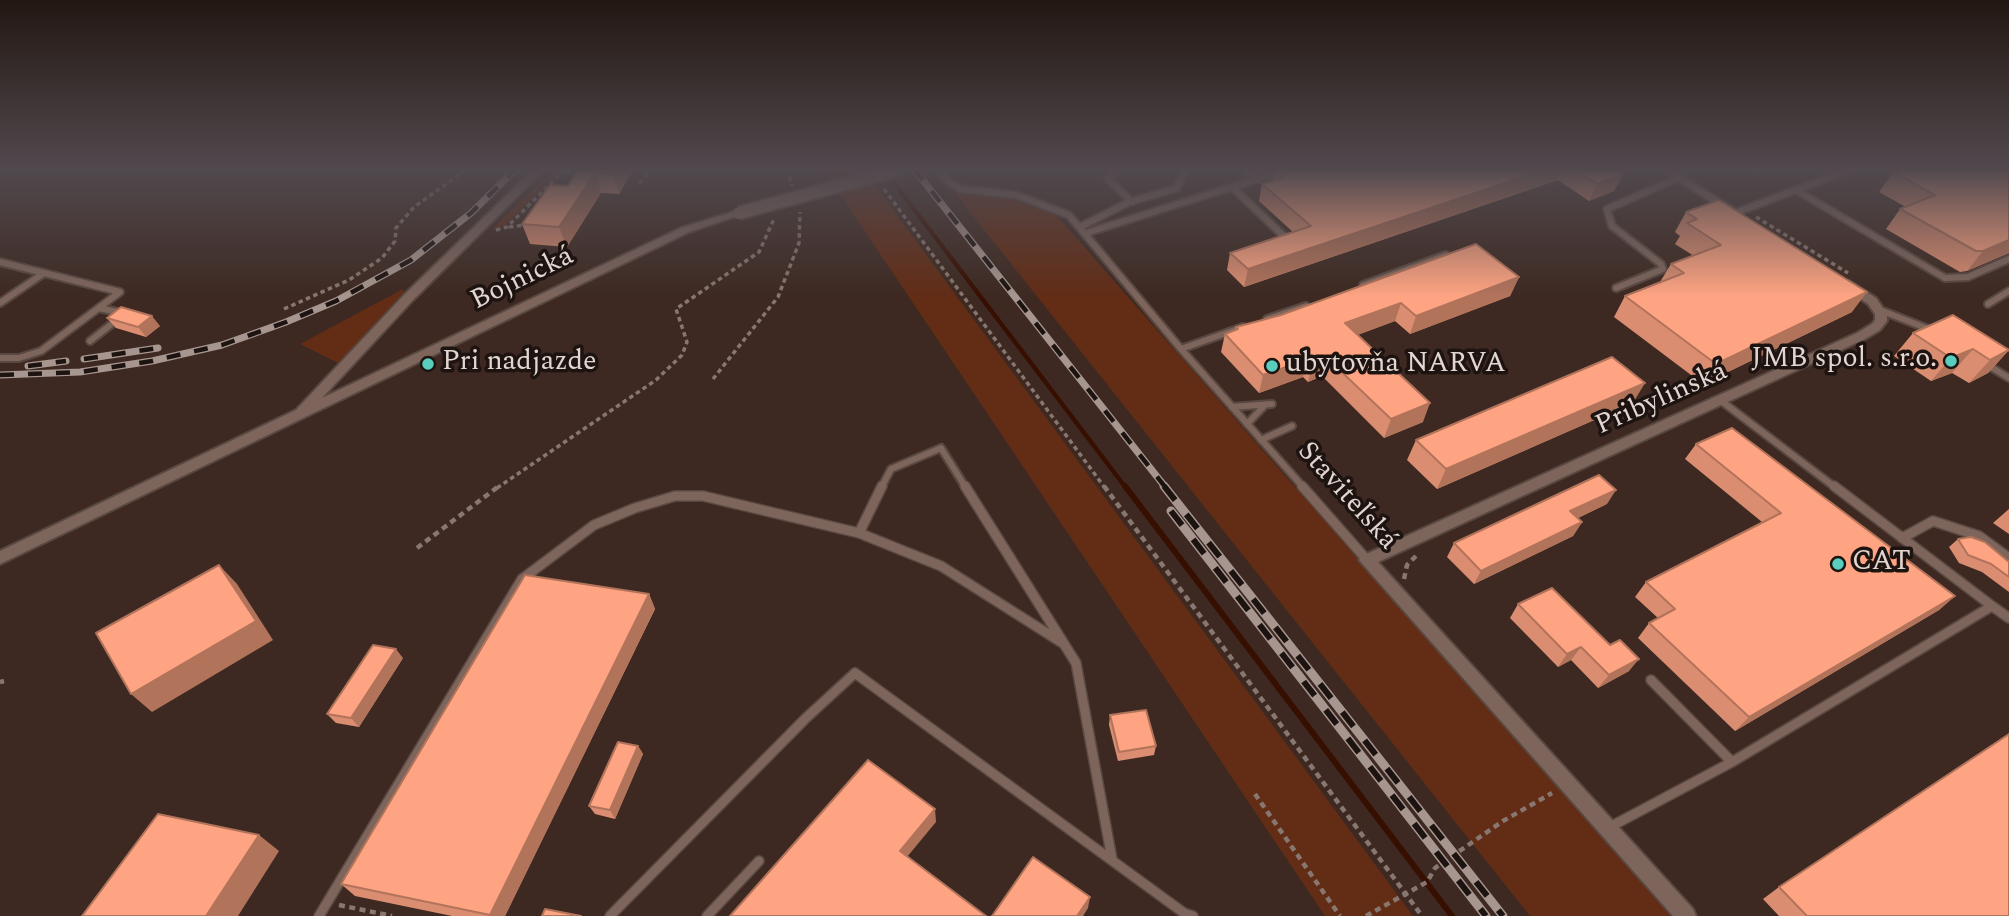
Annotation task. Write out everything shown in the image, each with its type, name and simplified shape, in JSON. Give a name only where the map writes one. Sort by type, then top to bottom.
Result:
[{"type":"street","name":"Bojnická","points":[[295,418],[417,288],[496,212]]},
{"type":"street","name":"Bojnická","points":[[0,558],[685,230],[744,212]]},
{"type":"street","points":[[1738,212],[1742,214]]},
{"type":"street","points":[[1847,278],[1879,310]]},
{"type":"street","name":"Pribylinská","points":[[1367,560],[1861,336],[1881,321],[1879,310]]},
{"type":"street","name":"Staviteľská","points":[[1367,560],[1686,916]]},
{"type":"lane","name":"Staviteľská","points":[[1061,212],[1069,215],[1080,226],[1181,349],[1367,560]]},
{"type":"lane","points":[[1080,226],[1111,212]]},
{"type":"lane","points":[[1086,233],[1153,212]]},
{"type":"lane","points":[[1258,212],[1289,241],[1278,245]]},
{"type":"lane","points":[[1608,212],[1612,226],[1661,264],[1662,269],[1616,288]]},
{"type":"lane","points":[[1742,214],[1747,212]]},
{"type":"lane","points":[[1833,212],[1945,278],[1968,277],[2009,259]]},
{"type":"lane","points":[[1353,289],[1446,255]]},
{"type":"lane","points":[[0,262],[120,292],[41,351],[19,358],[0,358]]},
{"type":"lane","points":[[0,303],[44,273]]},
{"type":"lane","points":[[1988,304],[2009,291]]},
{"type":"lane","points":[[1261,321],[1314,303]]},
{"type":"lane","points":[[90,341],[125,314],[99,308]]},
{"type":"lane","points":[[1879,310],[1938,334]]},
{"type":"lane","points":[[1181,349],[1248,326]]},
{"type":"lane","points":[[1974,357],[2009,378]]},
{"type":"lane","points":[[1720,400],[2009,618]]},
{"type":"lane","points":[[1232,407],[1268,404],[1247,424]]},
{"type":"lane","points":[[1261,440],[1292,426]]},
{"type":"lane","points":[[859,533],[891,469],[941,448],[1076,663],[1112,859]]},
{"type":"lane","points":[[319,916],[523,579],[594,525],[635,508],[675,496],[703,496],[859,533],[941,566],[1064,644]]},
{"type":"lane","points":[[1902,538],[1933,521],[1979,536],[2009,558]]},
{"type":"lane","points":[[1607,829],[1732,762],[1992,606]]},
{"type":"lane","points":[[610,916],[784,740],[855,673],[1186,915]]},
{"type":"lane","points":[[1651,680],[1732,762]]},
{"type":"lane","points":[[707,916],[759,861]]},
{"type":"path","points":[[284,309],[349,280],[382,258],[395,241],[396,228],[410,212]]},
{"type":"path","points":[[713,379],[778,297],[799,243],[799,212]]},
{"type":"path","points":[[901,212],[1422,916]]},
{"type":"path","points":[[1742,214],[1847,278]]},
{"type":"path","points":[[416,548],[469,508],[656,380],[682,355],[687,342],[676,309],[759,252],[776,215]]},
{"type":"path","points":[[507,227],[531,225]]},
{"type":"path","points":[[1408,584],[1404,578],[1407,565],[1424,548]]},
{"type":"path","points":[[1366,916],[1427,882],[1436,868],[1503,821],[1568,783]]},
{"type":"path","points":[[1255,793],[1340,916]]},
{"type":"path","points":[[327,902],[392,916]]},
{"type":"shaded area","points":[[510,212],[519,212],[504,226],[491,230]]},
{"type":"shaded area","points":[[852,212],[894,212],[1413,916],[1325,916]]},
{"type":"shaded area","points":[[970,212],[1047,212],[1056,215],[1672,916],[1530,916]]},
{"type":"shaded area","points":[[403,289],[404,293],[338,363],[300,344]]},
{"type":"building","points":[[531,212],[569,212],[559,227],[522,224]]},
{"type":"building","points":[[1294,212],[1419,212],[1248,269],[1230,253],[1311,226]]},
{"type":"building","points":[[1686,212],[1738,212],[1867,292],[1716,364],[1625,296],[1684,273],[1671,264],[1721,245],[1687,223],[1697,219]]},
{"type":"building","points":[[1905,212],[2009,212],[2009,240],[1983,251],[1976,251]]},
{"type":"building","points":[[1476,244],[1519,277],[1416,316],[1401,303],[1345,323],[1430,403],[1391,419],[1327,358],[1313,364],[1309,359],[1263,375],[1225,334],[1238,329],[1236,327],[1281,315]]},
{"type":"building","points":[[121,307],[152,316],[138,327],[107,318]]},
{"type":"building","points":[[1953,315],[2009,350],[1990,360],[1973,349],[1951,358],[1913,333]]},
{"type":"building","points":[[1612,357],[1645,383],[1446,469],[1416,440]]},
{"type":"building","points":[[1732,428],[1955,596],[1749,717],[1649,623],[1675,609],[1646,582],[1781,513],[1696,444]]},
{"type":"building","points":[[1599,475],[1616,490],[1570,511],[1582,522],[1481,571],[1454,543]]},
{"type":"building","points":[[1971,537],[1985,542],[2009,562],[2009,577],[1991,564],[1968,555],[1958,539]]},
{"type":"building","points":[[219,565],[256,621],[131,694],[96,633]]},
{"type":"building","points":[[525,575],[649,594],[490,915],[341,884]]},
{"type":"building","points":[[1552,588],[1610,645],[1620,640],[1639,659],[1609,675],[1581,647],[1567,654],[1518,604]]},
{"type":"building","points":[[373,645],[396,649],[351,718],[327,714]]},
{"type":"building","points":[[1146,710],[1156,746],[1119,752],[1110,715]]},
{"type":"building","points":[[2009,734],[2009,916],[1807,916],[1779,887]]},
{"type":"building","points":[[618,742],[638,746],[610,810],[589,806]]},
{"type":"building","points":[[868,760],[935,809],[900,851],[986,916],[730,916]]},
{"type":"building","points":[[158,814],[259,835],[206,916],[82,916]]},
{"type":"building","points":[[1033,857],[1090,897],[1077,916],[992,916]]},
{"type":"building","points":[[545,909],[581,916],[542,916]]},
{"type":"waterway","points":[[916,212],[1126,488]]},
{"type":"waterway","points":[[1125,486],[1452,916]]},
{"type":"railway","points":[[0,375],[80,372],[152,361],[222,345],[336,301],[411,260],[472,212]]},
{"type":"railway","points":[[948,212],[1166,488]]},
{"type":"railway","points":[[84,359],[158,348]]},
{"type":"railway","points":[[28,366],[66,361]]},
{"type":"railway","points":[[1164,486],[1503,916]]},
{"type":"railway","points":[[1171,511],[1486,916]]},
{"type":"place","name":"JMB spol. s.r.o.","points":[[1951,361]]},
{"type":"place","name":"Pri nadjazde","points":[[428,364]]},
{"type":"place","name":"ubytovňa NARVA","points":[[1272,366]]},
{"type":"place","name":"CAT","points":[[1838,564]]}]
